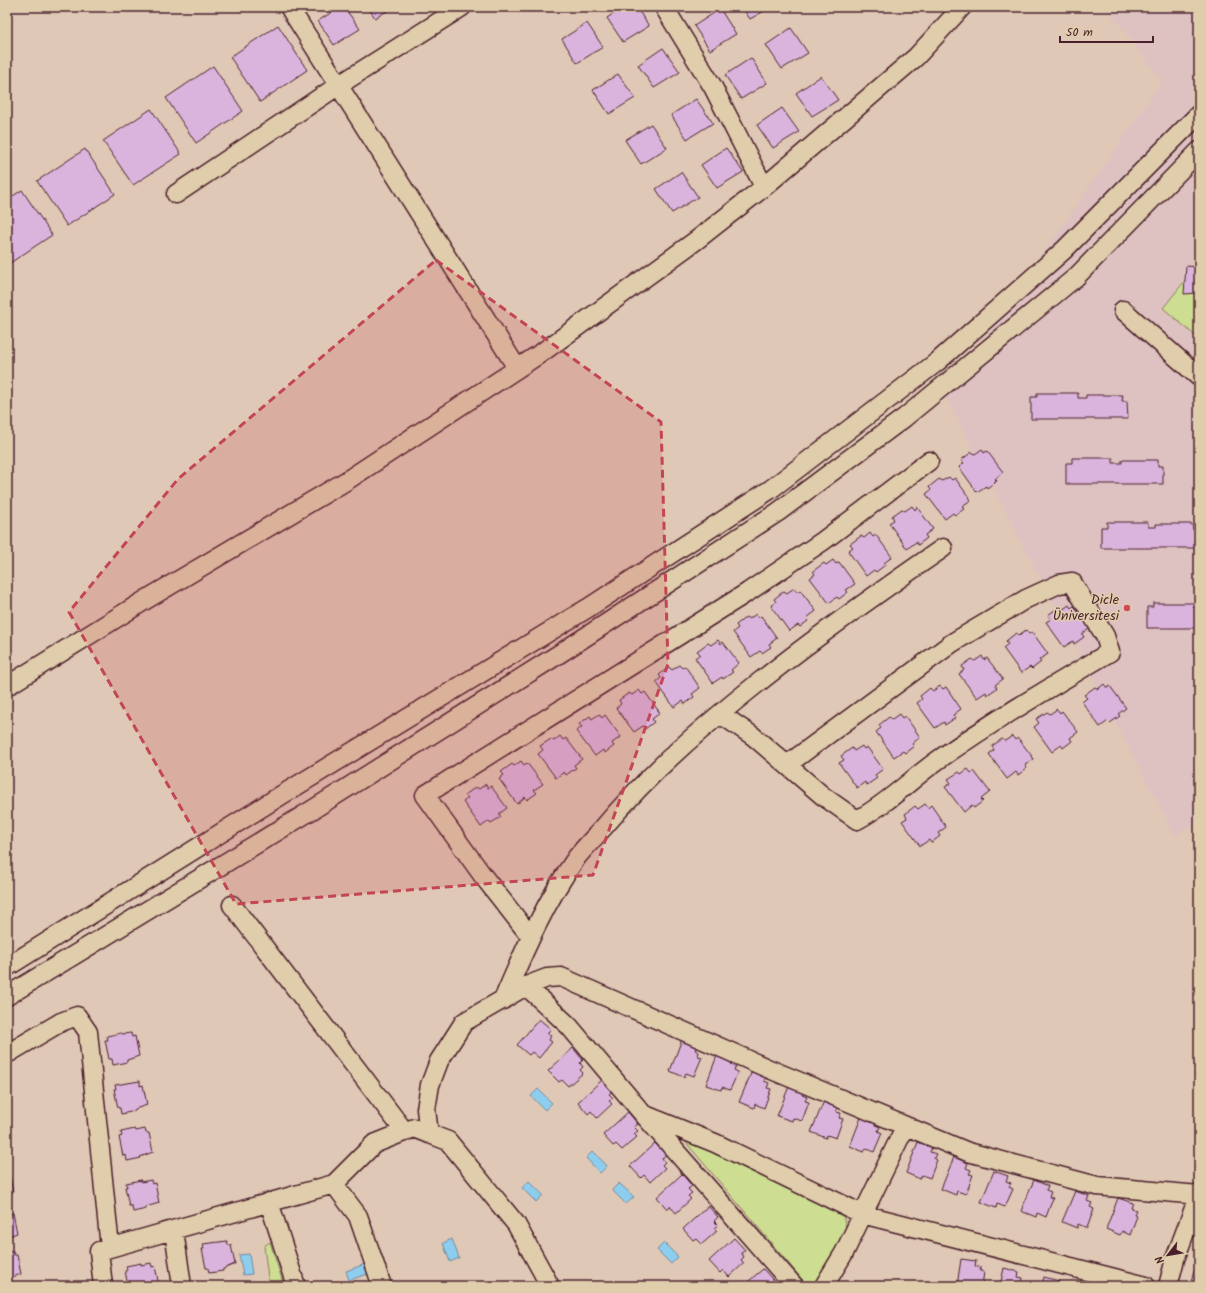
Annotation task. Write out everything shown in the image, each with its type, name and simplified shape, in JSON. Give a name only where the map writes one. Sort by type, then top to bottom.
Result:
[{"type":"street","points":[[289,7],[517,368]]},
{"type":"street","points":[[176,194],[462,7]]},
{"type":"street","points":[[664,7],[713,87],[764,187]]},
{"type":"street","points":[[7,686],[147,599],[346,481],[517,368],[698,239],[764,187],[916,57],[962,7]]},
{"type":"street","points":[[7,967],[280,796],[588,608],[772,489],[948,352],[1064,250],[1199,114]]},
{"type":"street","points":[[7,996],[332,797],[559,654],[778,512],[904,418],[1076,277],[1199,150]]},
{"type":"street","points":[[1123,310],[1199,377]]},
{"type":"street","points":[[531,937],[483,876],[425,794],[748,592],[823,541],[929,461]]},
{"type":"street","points":[[503,1000],[543,913],[577,857],[634,792],[681,747],[720,714],[840,620],[943,548]]},
{"type":"street","points":[[720,714],[753,736],[788,764],[824,796],[857,820],[872,812],[936,762],[1008,712],[1110,652],[1105,636],[1072,582],[1059,584],[1026,600],[952,643],[788,764]]},
{"type":"street","points":[[232,905],[405,1132]]},
{"type":"street","points":[[429,1134],[426,1109],[430,1085],[439,1061],[464,1022],[526,986],[547,978],[561,977],[905,1127],[968,1152],[1097,1186],[1199,1195],[1175,1259],[1168,1286]]},
{"type":"street","points":[[526,986],[569,1026],[643,1114],[794,1286]]},
{"type":"street","points":[[7,1054],[61,1022],[77,1016],[88,1032],[110,1248]]},
{"type":"street","points":[[643,1114],[715,1143],[862,1214],[1146,1286]]},
{"type":"street","points":[[824,1286],[844,1253],[905,1127]]},
{"type":"street","points":[[104,1286],[99,1251],[174,1231],[334,1184],[374,1144],[414,1128],[448,1141],[516,1224],[550,1286]]},
{"type":"street","points":[[334,1184],[358,1216],[382,1286]]},
{"type":"street","points":[[269,1202],[296,1286]]},
{"type":"street","points":[[174,1231],[182,1286]]},
{"type":"highlighted area","points":[[436,260],[661,422],[668,664],[593,875],[236,904],[69,612],[178,479]]},
{"type":"shaded area","name":"Dicle Üniversitesi","points":[[1106,7],[1199,7],[1199,820],[1175,836],[945,396],[1162,81]]},
{"type":"green space","points":[[1199,263],[1199,339],[1163,308]]},
{"type":"green space","points":[[678,1133],[843,1216],[846,1227],[821,1278],[807,1285]]},
{"type":"green space","points":[[270,1242],[284,1286],[269,1286],[264,1246]]},
{"type":"water","points":[[538,1089],[552,1103],[545,1110],[531,1096]]},
{"type":"water","points":[[593,1151],[607,1166],[600,1173],[586,1158]]},
{"type":"water","points":[[529,1181],[543,1195],[536,1202],[522,1188]]},
{"type":"water","points":[[619,1183],[634,1197],[626,1204],[612,1190]]},
{"type":"water","points":[[452,1239],[459,1258],[450,1262],[443,1243]]},
{"type":"water","points":[[664,1243],[678,1257],[671,1264],[657,1250]]},
{"type":"water","points":[[249,1254],[252,1274],[243,1275],[239,1255]]},
{"type":"water","points":[[365,1264],[368,1274],[349,1280],[346,1271]]},
{"type":"building","points":[[340,7],[344,7],[360,29],[334,45],[318,21]]},
{"type":"building","points":[[368,7],[394,7],[375,18]]},
{"type":"building","points":[[623,7],[636,7],[649,26],[623,42],[607,18]]},
{"type":"building","points":[[742,7],[771,7],[750,19]]},
{"type":"building","points":[[720,9],[736,34],[710,50],[694,26]]},
{"type":"building","points":[[587,23],[603,47],[577,63],[562,39]]},
{"type":"building","points":[[278,25],[307,70],[260,102],[230,57]]},
{"type":"building","points":[[791,28],[808,53],[782,69],[766,45]]},
{"type":"building","points":[[663,48],[680,72],[654,88],[638,65]]},
{"type":"building","points":[[751,58],[767,83],[741,99],[725,75]]},
{"type":"building","points":[[213,66],[243,111],[196,143],[166,98]]},
{"type":"building","points":[[618,74],[635,98],[609,114],[593,90]]},
{"type":"building","points":[[821,76],[838,100],[812,116],[796,93]]},
{"type":"building","points":[[696,99],[713,123],[687,139],[671,115]]},
{"type":"building","points":[[782,108],[799,132],[773,148],[757,125]]},
{"type":"building","points":[[151,109],[181,154],[133,185],[103,141]]},
{"type":"building","points":[[651,124],[667,148],[641,164],[625,140]]},
{"type":"building","points":[[726,148],[743,172],[717,188],[701,165]]},
{"type":"building","points":[[85,149],[115,194],[67,226],[37,181]]},
{"type":"building","points":[[681,172],[698,197],[672,213],[656,189]]},
{"type":"building","points":[[22,190],[52,235],[7,265],[7,200]]},
{"type":"building","points":[[1186,266],[1199,267],[1199,293],[1184,294]]},
{"type":"building","points":[[1037,393],[1078,393],[1078,398],[1086,398],[1086,395],[1123,395],[1122,401],[1127,401],[1128,419],[1031,419],[1031,397],[1037,397]]},
{"type":"building","points":[[982,449],[984,453],[987,451],[1003,472],[995,479],[997,481],[987,488],[986,486],[977,492],[959,467],[964,463],[961,460],[972,452],[975,454]]},
{"type":"building","points":[[1072,458],[1113,458],[1113,463],[1122,463],[1122,460],[1158,460],[1158,466],[1163,466],[1163,484],[1066,484],[1066,463],[1072,463]]},
{"type":"building","points":[[949,477],[952,480],[955,478],[971,500],[962,506],[964,509],[955,515],[953,513],[945,519],[926,494],[931,490],[929,487],[939,479],[942,481]]},
{"type":"building","points":[[912,506],[915,510],[917,507],[933,529],[925,535],[927,538],[918,545],[916,542],[907,549],[889,523],[894,520],[892,516],[902,509],[905,511]]},
{"type":"building","points":[[1107,522],[1148,522],[1148,527],[1156,527],[1156,524],[1192,524],[1193,530],[1197,530],[1197,548],[1101,548],[1101,527],[1107,527]]},
{"type":"building","points":[[870,533],[873,537],[876,535],[892,557],[876,572],[874,570],[866,576],[848,551],[853,547],[850,544],[861,536],[864,538]]},
{"type":"building","points":[[833,560],[836,564],[839,562],[855,584],[846,590],[848,592],[839,599],[837,597],[829,603],[810,578],[815,574],[813,571],[824,563],[826,565]]},
{"type":"building","points":[[794,588],[797,592],[800,590],[816,611],[807,618],[809,620],[800,627],[798,625],[789,631],[771,606],[776,602],[774,599],[784,591],[787,593]]},
{"type":"building","points":[[1153,603],[1194,603],[1194,608],[1199,608],[1199,628],[1147,628],[1147,607],[1153,607]]},
{"type":"building","points":[[1069,605],[1071,608],[1074,606],[1090,628],[1082,634],[1084,637],[1074,644],[1073,641],[1064,647],[1046,622],[1051,619],[1048,615],[1059,607],[1062,610]]},
{"type":"building","points":[[756,614],[759,618],[761,616],[777,638],[769,644],[771,647],[762,653],[760,651],[751,657],[733,632],[738,628],[736,625],[746,617],[749,619]]},
{"type":"building","points":[[1026,630],[1029,634],[1032,632],[1048,654],[1039,660],[1041,662],[1032,669],[1030,667],[1021,673],[1003,648],[1008,644],[1006,641],[1016,633],[1019,635]]},
{"type":"building","points":[[718,640],[721,644],[723,642],[739,663],[731,670],[733,672],[723,679],[722,677],[713,683],[695,658],[700,654],[697,651],[708,643],[711,645]]},
{"type":"building","points":[[982,656],[984,660],[987,658],[1003,679],[995,685],[997,688],[987,695],[986,692],[977,698],[959,674],[964,670],[962,666],[972,659],[975,661]]},
{"type":"building","points":[[679,665],[682,668],[685,666],[700,688],[692,694],[694,697],[685,704],[683,701],[674,707],[656,682],[661,678],[659,675],[669,667],[672,670]]},
{"type":"building","points":[[1104,684],[1107,688],[1110,686],[1126,708],[1118,714],[1120,716],[1110,723],[1108,721],[1100,727],[1082,702],[1087,698],[1084,695],[1095,687],[1098,689]]},
{"type":"building","points":[[940,686],[943,689],[946,687],[961,709],[953,715],[955,718],[945,725],[944,722],[935,728],[917,703],[922,699],[920,696],[930,688],[933,691]]},
{"type":"building","points":[[639,690],[642,694],[645,692],[660,713],[652,719],[654,722],[645,729],[643,726],[634,732],[616,708],[621,704],[619,700],[629,693],[632,695]]},
{"type":"building","points":[[1057,709],[1060,713],[1062,711],[1078,732],[1070,738],[1072,741],[1063,748],[1061,745],[1052,752],[1034,727],[1039,723],[1036,719],[1047,712],[1050,714]]},
{"type":"building","points":[[599,714],[602,718],[605,715],[621,737],[612,743],[614,746],[605,753],[603,750],[595,756],[576,731],[582,727],[579,724],[590,716],[592,719]]},
{"type":"building","points":[[899,714],[902,718],[905,716],[920,737],[912,744],[914,746],[905,753],[903,751],[894,757],[876,732],[881,728],[879,725],[889,717],[892,719]]},
{"type":"building","points":[[560,736],[563,740],[566,738],[582,759],[574,765],[576,768],[566,775],[564,772],[556,778],[538,754],[543,750],[540,746],[551,739],[554,741]]},
{"type":"building","points":[[1012,736],[1015,740],[1018,738],[1034,759],[1025,765],[1027,768],[1018,775],[1016,772],[1007,779],[989,754],[994,750],[992,746],[1002,739],[1005,741]]},
{"type":"building","points":[[862,746],[864,749],[867,747],[883,769],[875,775],[877,778],[867,785],[865,782],[857,788],[839,763],[844,760],[841,756],[852,748],[854,751]]},
{"type":"building","points":[[521,761],[524,765],[527,763],[543,784],[534,790],[537,793],[527,800],[525,797],[517,804],[499,779],[504,775],[501,772],[512,764],[514,766]]},
{"type":"building","points":[[968,769],[971,773],[974,771],[990,792],[981,799],[983,801],[974,808],[972,805],[964,812],[945,787],[951,783],[948,779],[959,772],[961,774]]},
{"type":"building","points":[[486,784],[488,788],[491,786],[507,808],[499,814],[501,817],[491,823],[489,821],[481,827],[463,802],[468,798],[465,795],[476,787],[479,789]]},
{"type":"building","points":[[925,804],[928,808],[931,805],[946,827],[938,833],[940,836],[931,843],[929,840],[920,846],[902,821],[907,818],[905,814],[915,806],[918,809]]},
{"type":"building","points":[[539,1019],[551,1029],[547,1033],[551,1036],[549,1040],[552,1042],[539,1058],[532,1052],[529,1055],[517,1045]]},
{"type":"building","points":[[121,1033],[131,1033],[132,1037],[135,1036],[139,1056],[127,1060],[127,1062],[113,1065],[112,1059],[109,1059],[105,1040],[108,1040],[107,1036]]},
{"type":"building","points":[[682,1039],[697,1045],[695,1050],[699,1052],[698,1056],[702,1057],[694,1076],[686,1073],[684,1077],[670,1071]]},
{"type":"building","points":[[573,1048],[583,1060],[580,1063],[583,1067],[580,1070],[583,1073],[568,1086],[562,1080],[559,1082],[548,1071]]},
{"type":"building","points":[[718,1053],[733,1059],[731,1064],[736,1066],[734,1070],[738,1072],[730,1090],[722,1087],[721,1090],[706,1085]]},
{"type":"building","points":[[752,1071],[766,1077],[764,1081],[769,1083],[767,1088],[771,1089],[764,1108],[755,1104],[754,1108],[739,1102]]},
{"type":"building","points":[[602,1080],[613,1091],[609,1094],[613,1098],[609,1101],[612,1104],[597,1118],[591,1111],[588,1114],[578,1102]]},
{"type":"building","points":[[140,1081],[140,1086],[143,1085],[147,1105],[135,1109],[135,1111],[121,1114],[120,1108],[118,1108],[114,1089],[116,1089],[115,1085]]},
{"type":"building","points":[[790,1084],[804,1090],[802,1095],[807,1097],[805,1101],[809,1102],[802,1121],[793,1118],[792,1121],[777,1116]]},
{"type":"building","points":[[824,1101],[838,1107],[836,1112],[841,1113],[839,1118],[843,1119],[836,1138],[827,1135],[826,1138],[811,1132]]},
{"type":"building","points":[[628,1112],[638,1124],[634,1127],[638,1131],[634,1134],[637,1137],[622,1150],[616,1144],[613,1146],[603,1135]]},
{"type":"building","points":[[862,1115],[877,1120],[875,1125],[880,1127],[878,1131],[882,1133],[874,1152],[866,1148],[864,1152],[850,1146]]},
{"type":"building","points":[[135,1129],[136,1131],[145,1129],[146,1133],[149,1133],[153,1152],[140,1157],[141,1158],[127,1161],[126,1155],[123,1156],[119,1137],[122,1136],[121,1132]]},
{"type":"building","points":[[918,1142],[932,1147],[930,1152],[936,1154],[934,1158],[937,1160],[930,1178],[922,1175],[920,1179],[906,1173]]},
{"type":"building","points":[[655,1143],[666,1155],[662,1158],[665,1162],[662,1165],[665,1168],[650,1182],[644,1175],[641,1178],[630,1166]]},
{"type":"building","points":[[954,1157],[968,1163],[966,1168],[971,1170],[969,1174],[973,1175],[966,1194],[957,1191],[956,1195],[941,1189]]},
{"type":"building","points":[[994,1171],[1008,1176],[1006,1181],[1011,1183],[1009,1187],[1013,1189],[1005,1207],[997,1204],[996,1208],[981,1202]]},
{"type":"building","points":[[7,1172],[9,1172],[13,1192],[7,1195]]},
{"type":"building","points":[[682,1174],[692,1186],[688,1189],[692,1193],[688,1196],[691,1199],[676,1213],[670,1206],[667,1209],[657,1197]]},
{"type":"building","points":[[141,1180],[141,1182],[151,1180],[152,1184],[155,1183],[159,1203],[146,1207],[146,1209],[133,1212],[132,1206],[129,1206],[125,1187],[127,1187],[126,1183]]},
{"type":"building","points":[[1034,1180],[1048,1186],[1046,1190],[1051,1192],[1049,1197],[1053,1198],[1046,1217],[1037,1213],[1036,1217],[1021,1211]]},
{"type":"building","points":[[1075,1191],[1089,1196],[1087,1201],[1092,1203],[1090,1207],[1094,1209],[1087,1228],[1078,1224],[1077,1228],[1062,1222]]},
{"type":"building","points":[[1118,1198],[1133,1203],[1131,1208],[1136,1210],[1134,1214],[1137,1216],[1130,1235],[1122,1231],[1120,1235],[1106,1229]]},
{"type":"building","points":[[708,1206],[718,1217],[714,1221],[718,1225],[714,1228],[717,1231],[702,1244],[696,1238],[693,1240],[683,1229]]},
{"type":"building","points":[[7,1210],[9,1210],[10,1214],[13,1213],[17,1233],[7,1237]]},
{"type":"building","points":[[734,1238],[745,1250],[741,1253],[744,1257],[741,1260],[744,1263],[729,1277],[723,1270],[720,1273],[709,1261]]},
{"type":"building","points":[[227,1241],[228,1245],[231,1245],[235,1264],[223,1269],[223,1271],[209,1273],[208,1268],[206,1268],[202,1249],[204,1249],[203,1244]]},
{"type":"building","points":[[13,1251],[14,1255],[17,1255],[21,1274],[8,1279],[7,1281],[7,1253]]},
{"type":"building","points":[[1199,1258],[1199,1286],[1189,1286]]},
{"type":"building","points":[[961,1259],[976,1261],[975,1266],[981,1267],[980,1271],[984,1272],[982,1286],[957,1286]]},
{"type":"building","points":[[141,1263],[141,1265],[151,1263],[152,1267],[155,1266],[159,1286],[128,1286],[125,1271],[127,1270],[126,1266]]},
{"type":"building","points":[[1004,1268],[1019,1272],[1018,1277],[1023,1278],[1022,1282],[1026,1283],[1026,1286],[1000,1286]]},
{"type":"building","points":[[763,1269],[773,1280],[769,1283],[772,1286],[743,1286]]},
{"type":"building","points":[[1044,1277],[1059,1281],[1058,1285],[1060,1286],[1042,1286]]},
{"type":"place","name":"Dicle Üniversitesi","points":[[1127,608]]}]
